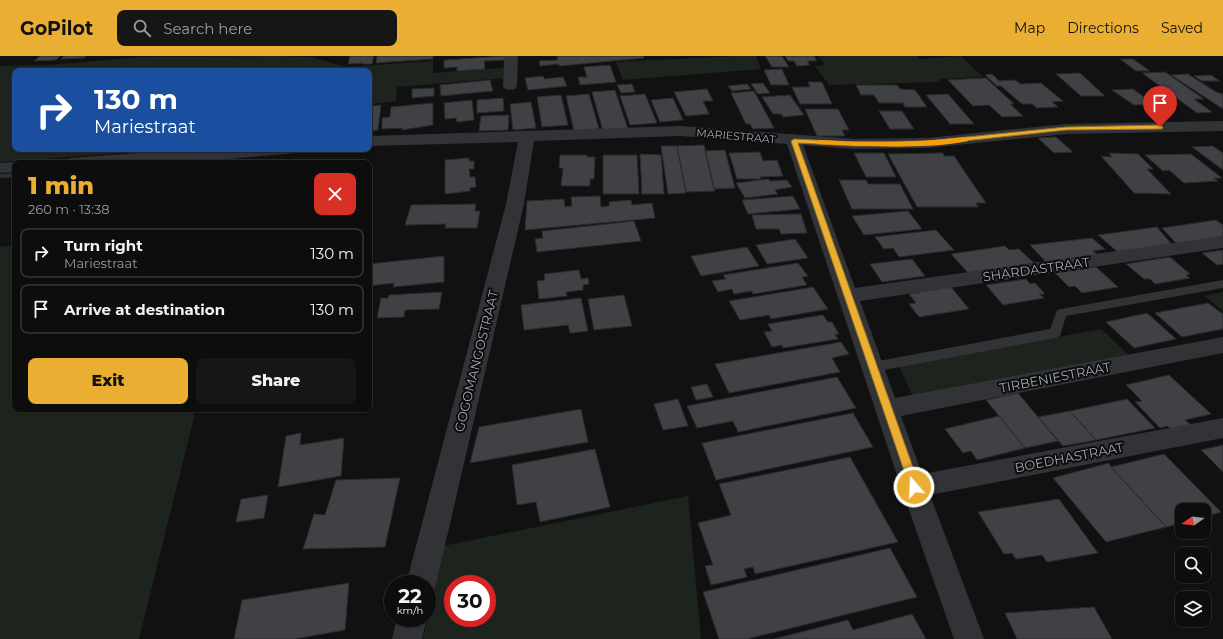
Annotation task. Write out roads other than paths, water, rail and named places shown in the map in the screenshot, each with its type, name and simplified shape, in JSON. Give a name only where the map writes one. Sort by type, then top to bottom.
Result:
[{"type":"street","points":[[510,86],[511,56]]},
{"type":"street","name":"MARIESTRAAT","points":[[372,141],[681,131],[794,141],[855,144],[927,143],[1066,129],[1223,126]]},
{"type":"street","name":"GOGOMANGOSTRAAT","points":[[423,575],[515,204],[527,137]]},
{"type":"street","points":[[794,141],[914,487],[969,639]]},
{"type":"street","points":[[110,160],[215,152]]},
{"type":"street","points":[[0,168],[12,167]]},
{"type":"street","name":"SHARDASTRAAT","points":[[849,296],[1223,242]]},
{"type":"street","name":"TIRBENIESTRAAT","points":[[887,409],[1223,345]]},
{"type":"street","name":"BOEDHASTRAAT","points":[[914,487],[1223,428]]},
{"type":"street","points":[[407,639],[410,627]]},
{"type":"lane","points":[[873,367],[1055,333],[1061,313],[1223,284]]},
{"type":"waterway","points":[[195,160],[294,152]]},
{"type":"waterway","points":[[0,176],[12,175]]}]
